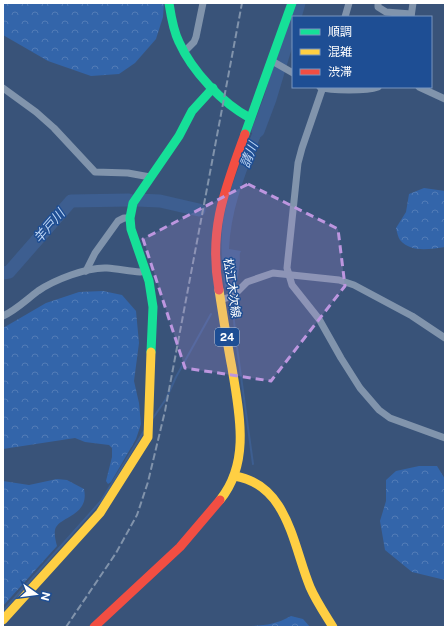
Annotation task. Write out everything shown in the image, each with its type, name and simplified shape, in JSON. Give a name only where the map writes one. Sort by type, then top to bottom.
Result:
[{"type":"street","points":[[169,3],[175,32],[185,51],[213,88],[233,109],[250,118]]},
{"type":"street","points":[[185,51],[194,42],[196,37],[203,3]]},
{"type":"street","name":"松江木次線","points":[[94,627],[180,547],[194,532],[223,497],[234,476],[238,462],[241,437],[239,411],[220,300],[215,261],[217,223],[227,185],[250,118],[275,62],[292,3]]},
{"type":"street","points":[[345,16],[349,3]]},
{"type":"street","points":[[378,3],[378,7],[383,11],[411,16],[413,3]]},
{"type":"street","points":[[275,62],[290,71]]},
{"type":"street","points":[[3,88],[36,112],[96,172],[128,173],[150,177]]},
{"type":"street","points":[[3,620],[100,513],[148,437],[153,307],[152,293],[133,238],[130,218],[133,203],[179,136],[190,115],[213,88]]},
{"type":"street","points":[[322,88],[298,162],[287,268],[288,276],[292,285],[319,319],[340,358],[360,388],[379,410],[390,418],[445,438]]},
{"type":"street","points":[[326,88],[374,88]]},
{"type":"street","points":[[421,88],[445,99]]},
{"type":"street","points":[[86,271],[96,253],[118,221],[124,218],[130,218]]},
{"type":"street","points":[[3,316],[53,283],[86,271],[106,268],[140,272],[145,271]]},
{"type":"street","points":[[220,300],[233,296],[247,282],[272,273],[288,276],[339,280],[346,282],[412,316],[445,338]]},
{"type":"street","points":[[234,476],[249,479],[258,483],[278,504],[288,524],[310,587],[316,600],[333,627]]},
{"type":"highlighted area","points":[[248,184],[338,229],[345,286],[271,381],[185,368],[143,239]]},
{"type":"green space","points":[[3,3],[164,3],[163,17],[156,39],[135,63],[119,74],[91,76],[48,61],[3,35]]},
{"type":"green space","points":[[424,188],[445,191],[445,247],[421,249],[410,247],[404,244],[398,236],[396,228],[406,212],[409,194]]},
{"type":"green space","points":[[103,291],[122,295],[136,311],[139,343],[134,381],[139,403],[141,424],[136,439],[111,482],[108,484],[106,481],[112,457],[112,448],[109,445],[85,442],[75,438],[3,449],[3,328],[46,303],[79,292]]},
{"type":"green space","points":[[419,466],[437,466],[445,479],[445,580],[412,572],[385,550],[380,521],[386,501],[386,480],[396,471]]},
{"type":"green space","points":[[57,479],[67,480],[84,489],[85,498],[78,511],[57,525],[55,530],[55,538],[57,546],[3,606],[3,481],[29,485]]},
{"type":"green space","points":[[291,616],[303,619],[310,627],[237,627],[271,624]]},
{"type":"water","points":[[260,113],[269,117],[243,182],[231,232],[229,249],[241,251],[237,280],[235,288],[231,293],[225,289],[222,264],[223,222],[229,194]]},
{"type":"waterway","name":"請川","points":[[295,16],[299,3]]},
{"type":"waterway","name":"請川","points":[[258,131],[270,99],[292,25]]},
{"type":"waterway","name":"羊戸川","points":[[3,273],[9,272],[71,201],[129,200]]},
{"type":"waterway","name":"羊戸川","points":[[137,200],[160,201],[199,210]]},
{"type":"waterway","points":[[232,302],[253,464]]},
{"type":"waterway","name":"請川","points":[[153,418],[166,399],[176,377],[211,314]]},
{"type":"waterway","points":[[3,611],[101,501],[144,431]]},
{"type":"railway","points":[[66,627],[116,553],[137,515],[148,482],[165,411],[242,3]]},
{"type":"traffic: fast","points":[[169,3],[172,23],[177,37],[192,64],[219,95],[239,112],[250,118]]},
{"type":"traffic: fast","points":[[245,134],[292,3]]},
{"type":"traffic: fast","points":[[151,352],[153,307],[149,281],[131,229],[130,218],[133,203],[179,136],[192,111],[213,88]]},
{"type":"traffic: slow","points":[[219,290],[237,402],[240,436],[236,470],[230,485],[220,500]]},
{"type":"traffic: slow","points":[[3,620],[100,513],[148,437],[151,352]]},
{"type":"traffic: slow","points":[[234,476],[252,481],[266,491],[277,504],[286,519],[293,536],[310,587],[333,627]]},
{"type":"traffic: jam","points":[[219,290],[216,268],[216,248],[220,210],[245,134]]},
{"type":"traffic: jam","points":[[94,627],[180,547],[220,500]]}]
